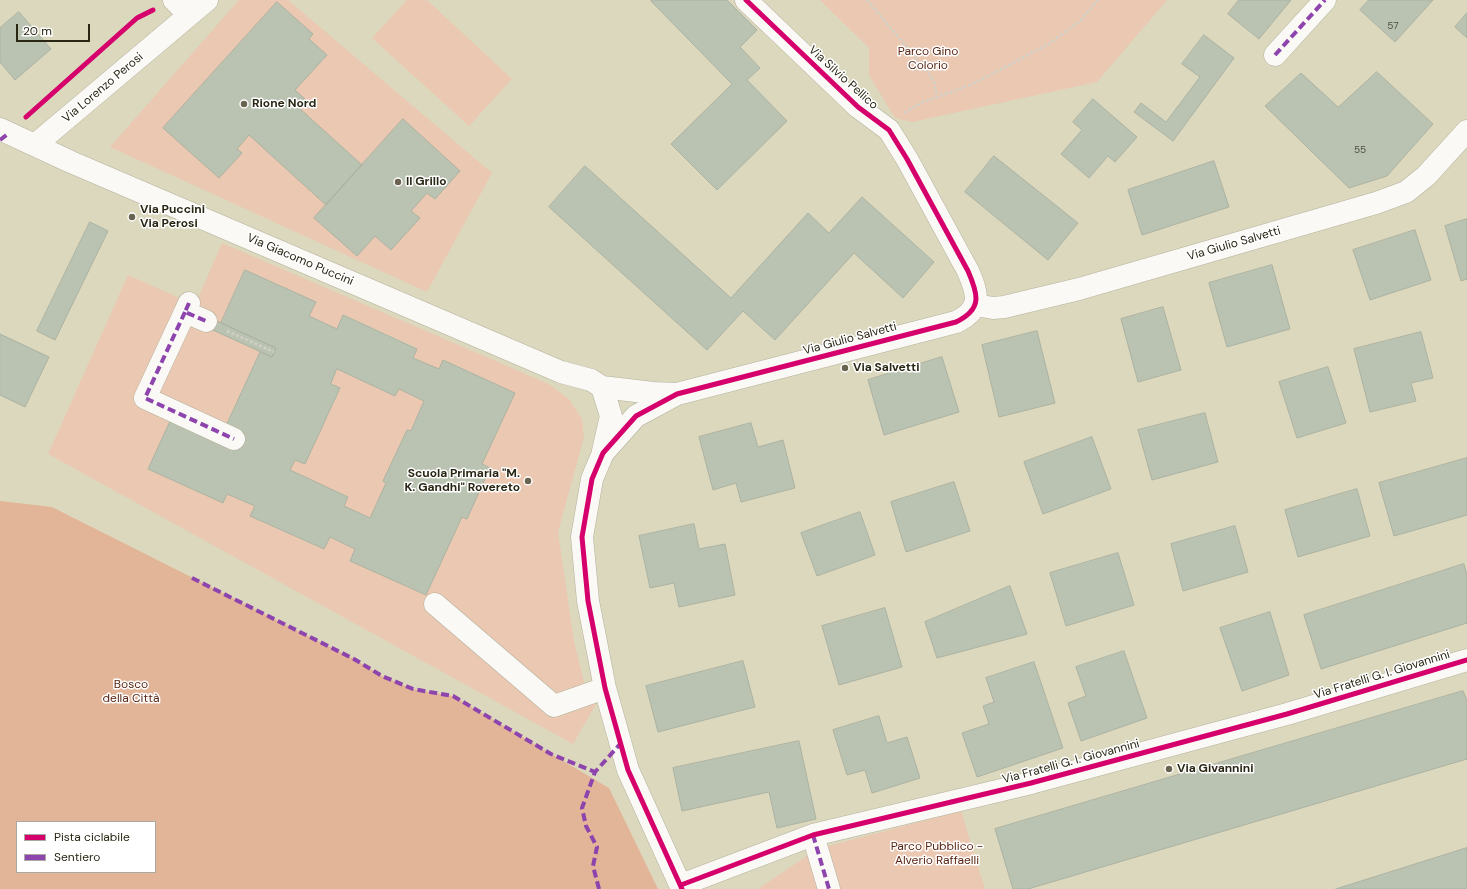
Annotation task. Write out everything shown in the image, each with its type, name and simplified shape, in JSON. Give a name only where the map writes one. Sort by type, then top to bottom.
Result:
[{"type":"street","name":"Via Lorenzo Perosi","points":[[35,145],[182,7],[206,0]]},
{"type":"street","name":"Via Silvio Pellico","points":[[746,0],[858,107],[889,130],[941,220],[974,286],[977,296],[976,306]]},
{"type":"street","points":[[1275,55],[1325,0]]},
{"type":"street","name":"Via Giacomo Puccini","points":[[0,129],[71,162],[561,372],[591,380],[602,387],[653,393],[677,394]]},
{"type":"street","name":"Via Giulio Salvetti","points":[[603,453],[636,416],[677,394],[945,326],[964,318],[972,312],[976,306],[993,308],[1004,307],[1079,289],[1376,203],[1406,192],[1464,141]]},
{"type":"street","points":[[206,321],[187,307],[145,398],[234,439]]},
{"type":"street","points":[[602,387],[611,416],[603,453],[592,479],[582,537],[588,601],[605,688],[628,770],[682,887]]},
{"type":"street","points":[[435,604],[554,706],[605,688]]},
{"type":"street","name":"Via Fratelli G. I. Giovannini","points":[[682,887],[813,835],[1031,784],[1287,714],[1467,660]]},
{"type":"street","points":[[813,835],[829,889]]},
{"type":"path","points":[[867,0],[924,67],[934,82],[937,97]]},
{"type":"path","points":[[889,130],[895,118],[921,103],[970,85],[1050,43],[1080,21],[1098,0]]},
{"type":"path","points":[[206,321],[274,352]]},
{"type":"green space","points":[[239,0],[288,0],[492,173],[427,292],[110,147]]},
{"type":"green space","points":[[407,0],[427,0],[512,79],[469,126],[372,38]]},
{"type":"green space","name":"Parco Gino Colorio","points":[[820,0],[1167,0],[1097,82],[912,122],[895,118],[869,75],[869,48]]},
{"type":"green space","name":"Scuola Primaria \"M. K. Gandhi\" Rovereto","points":[[222,243],[549,384],[570,400],[582,419],[584,437],[558,532],[574,641],[584,682],[589,693],[599,699],[573,744],[48,454],[128,275],[195,305]],"holes":[[[245,270],[316,302],[309,316],[337,329],[343,315],[417,348],[413,358],[439,369],[444,360],[515,393],[482,464],[490,468],[467,519],[462,517],[426,595],[350,561],[355,549],[330,537],[323,549],[250,516],[255,506],[227,494],[223,503],[148,469],[172,417],[225,427],[260,352],[272,357],[276,348],[221,323]]]},
{"type":"green space","points":[[337,369],[395,396],[399,389],[424,401],[411,431],[407,430],[383,481],[386,483],[370,518],[344,506],[348,497],[290,470],[295,460],[305,464],[340,389],[331,384]]},
{"type":"green space","name":"Bosco della Città","points":[[0,501],[52,507],[354,659],[382,676],[413,689],[453,696],[609,788],[658,889],[0,889]]},
{"type":"green space","name":"Parco Pubblico - Alverio Raffaelli","points":[[961,811],[985,889],[758,889],[817,849]]},
{"type":"building","points":[[727,0],[757,30],[740,47],[760,68],[747,80],[787,121],[717,190],[671,144],[732,84],[651,1]]},
{"type":"building","points":[[1239,0],[1291,0],[1259,39],[1228,14]]},
{"type":"building","points":[[1369,0],[1433,0],[1395,42],[1360,10]]},
{"type":"building","name":"Rione Nord","points":[[277,2],[313,34],[309,39],[327,55],[295,90],[306,100],[299,108],[362,165],[326,205],[249,135],[237,149],[242,153],[219,178],[163,128]]},
{"type":"building","points":[[19,12],[51,49],[15,80],[0,62],[0,28]]},
{"type":"building","points":[[1467,13],[1467,38],[1455,27]]},
{"type":"building","points":[[1204,35],[1234,58],[1173,141],[1134,112],[1141,103],[1166,122],[1200,77],[1182,64]]},
{"type":"building","points":[[1377,72],[1433,124],[1387,176],[1349,188],[1265,106],[1301,73],[1338,107]]},
{"type":"building","points":[[1093,99],[1137,137],[1115,162],[1108,156],[1089,178],[1061,154],[1082,130],[1073,122]]},
{"type":"building","name":"Il Grillo","points":[[403,119],[460,171],[435,199],[427,193],[411,211],[420,218],[391,250],[375,236],[357,256],[314,218]]},
{"type":"building","points":[[994,156],[1078,223],[1048,260],[965,192]]},
{"type":"building","points":[[1214,161],[1229,207],[1142,235],[1128,190]]},
{"type":"building","points":[[585,166],[731,298],[808,213],[829,233],[862,197],[934,262],[903,298],[854,253],[775,340],[743,311],[707,350],[549,207]]},
{"type":"building","points":[[1467,219],[1467,279],[1461,281],[1445,226]]},
{"type":"building","points":[[90,222],[108,231],[55,340],[37,331]]},
{"type":"building","points":[[1415,230],[1431,280],[1370,300],[1353,250]]},
{"type":"building","points":[[1272,265],[1290,329],[1227,347],[1209,283]]},
{"type":"building","points":[[245,270],[316,302],[309,316],[337,329],[343,315],[417,349],[413,358],[439,369],[443,360],[515,393],[482,464],[490,468],[467,519],[462,517],[426,595],[350,561],[355,549],[330,537],[324,549],[250,516],[255,506],[227,494],[223,503],[148,469],[172,417],[225,428],[260,352],[272,357],[276,348],[221,323]],"holes":[[[337,369],[395,396],[399,389],[424,401],[411,431],[407,430],[383,481],[386,483],[370,518],[344,506],[348,497],[290,470],[295,460],[305,464],[340,388],[331,384]]]},
{"type":"building","points":[[1163,307],[1181,370],[1138,382],[1121,319]]},
{"type":"building","points":[[208,317],[276,348],[272,357],[204,326]]},
{"type":"building","points":[[1037,331],[1055,403],[999,417],[982,345]]},
{"type":"building","points":[[1421,332],[1433,378],[1411,383],[1416,401],[1370,412],[1354,349]]},
{"type":"building","points":[[0,334],[49,357],[25,407],[0,395]]},
{"type":"building","points":[[942,357],[959,412],[884,435],[868,380]]},
{"type":"building","points":[[1328,367],[1346,423],[1297,438],[1279,382]]},
{"type":"building","points":[[1205,413],[1218,462],[1152,480],[1138,430]]},
{"type":"building","points":[[751,423],[758,447],[783,440],[795,488],[741,502],[736,483],[713,490],[699,437]]},
{"type":"building","points":[[1092,437],[1111,489],[1043,514],[1024,462]]},
{"type":"building","points":[[1467,458],[1467,515],[1394,536],[1379,483]]},
{"type":"building","points":[[954,482],[970,531],[906,552],[891,502]]},
{"type":"building","points":[[1357,489],[1370,536],[1298,557],[1285,510]]},
{"type":"building","points":[[860,512],[875,555],[817,576],[801,533]]},
{"type":"building","points":[[694,524],[699,549],[725,544],[735,595],[679,607],[674,583],[650,588],[639,536]]},
{"type":"building","points":[[1235,526],[1248,572],[1183,591],[1171,544]]},
{"type":"building","points":[[1118,553],[1134,605],[1066,626],[1050,573]]},
{"type":"building","points":[[1464,564],[1467,575],[1467,623],[1321,669],[1304,615]]},
{"type":"building","points":[[1010,586],[1027,634],[937,658],[925,622]]},
{"type":"building","points":[[885,608],[902,667],[839,685],[822,626]]},
{"type":"building","points":[[1270,612],[1289,675],[1242,691],[1220,628]]},
{"type":"building","points":[[1124,651],[1147,718],[1081,741],[1068,703],[1086,696],[1076,667]]},
{"type":"building","points":[[743,661],[755,707],[658,732],[646,686]]},
{"type":"building","points":[[1034,662],[1063,748],[977,777],[962,733],[989,724],[983,706],[994,702],[986,678]]},
{"type":"building","points":[[1463,691],[1467,700],[1467,759],[1028,889],[1013,889],[995,829]]},
{"type":"building","points":[[879,716],[887,743],[907,737],[920,778],[872,793],[865,770],[847,775],[833,730]]},
{"type":"building","points":[[799,741],[816,819],[777,828],[769,792],[682,811],[673,768]]},
{"type":"building","points":[[1467,848],[1467,889],[1336,889]]},
{"type":"marked path","points":[[1275,55],[1325,0]]},
{"type":"marked path","points":[[0,140],[9,133]]},
{"type":"marked path","points":[[189,303],[185,312],[206,321]]},
{"type":"marked path","points":[[185,312],[145,398],[234,439]]},
{"type":"marked path","points":[[192,578],[354,659],[382,676],[413,689],[453,696],[551,754],[595,772]]},
{"type":"marked path","points":[[599,889],[593,866],[597,847],[586,826],[582,808],[595,772],[621,743]]},
{"type":"marked path","points":[[813,835],[829,889]]},
{"type":"cycle path","points":[[682,889],[628,770],[605,688],[588,601],[582,537],[592,479],[603,453],[636,416],[677,394],[956,322],[971,312],[976,300],[976,294],[968,271],[907,159],[889,130],[858,107],[746,0]]},
{"type":"cycle path","points":[[26,117],[137,18],[153,10]]},
{"type":"cycle path","points":[[681,885],[813,835],[1031,783],[1287,714],[1467,660]]},
{"type":"place","name":"Rione Nord","points":[[244,104]]},
{"type":"place","name":"Il Grillo","points":[[398,182]]},
{"type":"place","name":"Via Puccini Via Perosi","points":[[132,217]]},
{"type":"place","name":"Via Salvetti","points":[[845,368]]},
{"type":"place","name":"Scuola Primaria \"M. K. Gandhi\" Rovereto","points":[[528,481]]},
{"type":"place","name":"Via Givannini","points":[[1169,769]]}]
